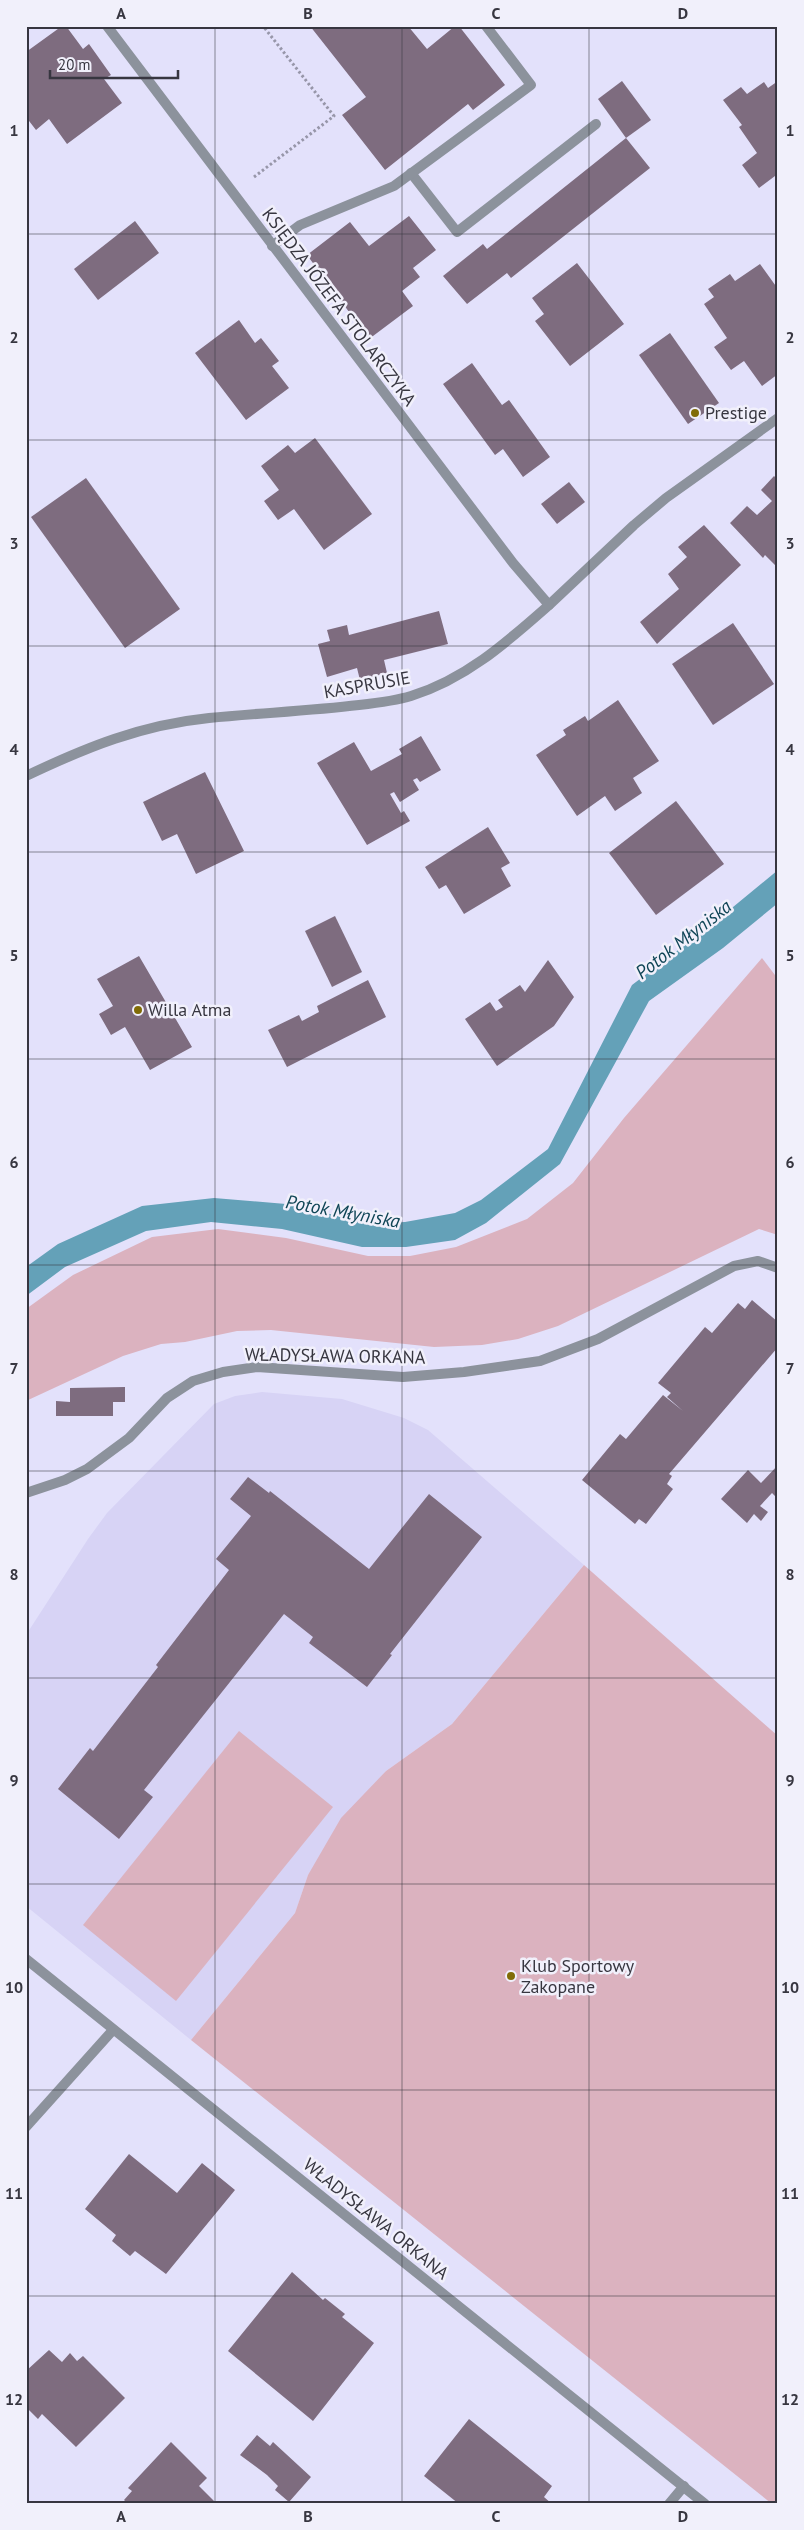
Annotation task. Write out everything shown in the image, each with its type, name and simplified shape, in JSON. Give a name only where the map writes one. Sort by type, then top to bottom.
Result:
[{"type":"street","name":"KSIĘDZA JÓZEFA STOLARCZYKA","points":[[108,26],[272,246],[513,562],[549,605]]},
{"type":"street","points":[[272,246],[300,226],[394,186],[530,85],[486,26]]},
{"type":"street","points":[[411,173],[457,232],[596,124]]},
{"type":"street","name":"KASPRUSIE","points":[[26,776],[106,740],[165,724],[209,718],[339,708],[411,696],[444,683],[476,666],[500,648],[666,498],[778,418]]},
{"type":"street","name":"WŁADYSŁAWA ORKANA","points":[[26,1493],[65,1480],[87,1469],[129,1438],[166,1398],[200,1379],[223,1372],[257,1367],[403,1377],[464,1372],[540,1361],[598,1339],[734,1266],[758,1261],[778,1268]]},
{"type":"street","name":"WŁADYSŁAWA ORKANA","points":[[26,1959],[705,2504]]},
{"type":"street","points":[[26,2127],[113,2030]]},
{"type":"street","points":[[669,2504],[684,2486]]},
{"type":"path","points":[[252,179],[334,116],[263,26]]},
{"type":"shaded area","points":[[762,958],[778,979],[778,1235],[759,1229],[558,1326],[518,1339],[482,1345],[434,1347],[271,1330],[237,1331],[185,1342],[161,1344],[123,1356],[26,1401],[26,1309],[73,1275],[152,1237],[218,1229],[286,1238],[368,1256],[410,1256],[456,1247],[527,1219],[573,1183],[624,1118]]},
{"type":"shaded area","points":[[262,1392],[342,1399],[404,1418],[428,1430],[584,1565],[452,1724],[386,1771],[308,1875],[295,1913],[191,2040],[26,1906],[26,1635],[107,1513],[214,1404],[235,1396]]},
{"type":"shaded area","name":"Klub Sportowy Zakopane","points":[[584,1565],[778,1736],[778,2504],[772,2504],[191,2040],[295,1913],[308,1875],[341,1818],[386,1771],[452,1724]]},
{"type":"shaded area","points":[[239,1731],[333,1807],[176,2001],[83,1925]]},
{"type":"water","points":[[778,870],[778,903],[723,948],[649,1001],[560,1164],[486,1223],[455,1240],[406,1247],[362,1247],[282,1229],[211,1222],[146,1231],[65,1267],[26,1296],[26,1267],[58,1244],[142,1206],[214,1198],[286,1204],[369,1223],[405,1222],[455,1213],[481,1200],[548,1149],[632,985],[710,926]]},
{"type":"building","points":[[62,26],[66,26],[83,49],[89,44],[111,75],[104,79],[122,103],[67,144],[49,119],[36,130],[26,117],[26,52]]},
{"type":"building","points":[[310,26],[408,26],[427,49],[455,26],[459,26],[505,85],[473,110],[468,104],[385,170],[342,115],[366,97]]},
{"type":"building","points":[[622,81],[651,120],[626,138],[598,99]]},
{"type":"building","points":[[778,81],[778,181],[775,176],[759,188],[742,165],[757,153],[739,127],[742,125],[723,100],[741,87],[747,94],[764,82],[768,88]]},
{"type":"building","points":[[626,138],[650,168],[511,278],[507,273],[467,304],[443,276],[483,244],[487,249]]},
{"type":"building","points":[[409,216],[436,250],[413,268],[420,277],[402,291],[413,306],[369,339],[307,255],[350,222],[369,246]]},
{"type":"building","points":[[135,221],[159,253],[98,300],[74,269]]},
{"type":"building","points":[[577,263],[624,324],[570,366],[535,321],[544,314],[532,298]]},
{"type":"building","points":[[760,264],[778,289],[778,374],[762,386],[744,361],[731,370],[714,347],[727,338],[704,304],[714,297],[708,289],[730,274],[735,281]]},
{"type":"building","points":[[239,320],[255,343],[261,338],[279,361],[272,366],[289,388],[246,420],[195,353]]},
{"type":"building","points":[[670,333],[719,403],[688,424],[639,355]]},
{"type":"building","points":[[472,363],[502,405],[509,400],[550,457],[523,477],[503,449],[495,455],[443,384]]},
{"type":"building","points":[[315,438],[372,514],[324,550],[294,509],[278,520],[264,501],[279,490],[261,466],[288,445],[295,453]]},
{"type":"building","points":[[774,476],[778,480],[778,562],[775,565],[765,555],[763,558],[730,523],[747,506],[757,515],[772,501],[761,490]]},
{"type":"building","points":[[86,478],[180,609],[125,648],[31,517]]},
{"type":"building","points":[[569,482],[585,502],[557,524],[541,504]]},
{"type":"building","points":[[704,525],[741,565],[657,644],[640,622],[679,589],[668,574],[687,557],[678,547]]},
{"type":"building","points":[[439,611],[448,644],[384,660],[387,673],[360,680],[357,668],[327,677],[318,644],[330,641],[327,630],[347,625],[349,635]]},
{"type":"building","points":[[733,623],[774,684],[713,725],[672,664]]},
{"type":"building","points":[[618,700],[659,761],[633,778],[642,793],[615,811],[605,796],[577,816],[536,755],[566,735],[563,730],[585,716],[588,721]]},
{"type":"building","points":[[421,736],[441,770],[420,782],[417,778],[413,780],[419,790],[400,802],[394,792],[390,794],[401,813],[404,811],[410,821],[367,845],[317,763],[354,742],[371,771],[402,754],[399,749]]},
{"type":"building","points":[[205,772],[244,851],[196,874],[177,834],[162,841],[143,802]]},
{"type":"building","points":[[676,801],[724,864],[656,915],[609,853]]},
{"type":"building","points":[[488,827],[510,863],[501,868],[511,886],[464,914],[446,885],[439,889],[425,867]]},
{"type":"building","points":[[335,916],[362,972],[332,987],[305,931]]},
{"type":"building","name":"Willa Atma","points":[[139,956],[192,1047],[150,1070],[125,1027],[111,1035],[99,1014],[113,1006],[97,979]]},
{"type":"building","points":[[548,960],[574,997],[554,1026],[497,1066],[465,1019],[490,1002],[496,1011],[503,1007],[498,1000],[520,985],[525,992]]},
{"type":"building","points":[[368,980],[386,1017],[287,1067],[268,1030],[299,1015],[302,1021],[319,1012],[317,1006]]},
{"type":"building","points":[[752,1300],[778,1322],[778,1347],[669,1474],[672,1476],[667,1484],[673,1489],[646,1524],[639,1519],[635,1524],[582,1480],[620,1434],[626,1439],[663,1395],[683,1411],[667,1397],[671,1393],[658,1383],[705,1327],[712,1333],[738,1303],[745,1309]]},
{"type":"building","points":[[125,1387],[125,1402],[113,1402],[113,1416],[56,1416],[56,1401],[70,1402],[70,1388]]},
{"type":"building","points":[[778,1465],[778,1499],[772,1493],[760,1506],[768,1512],[761,1521],[754,1514],[747,1523],[721,1499],[748,1470],[761,1483]]},
{"type":"building","points":[[248,1477],[269,1493],[270,1491],[369,1569],[429,1494],[482,1537],[390,1654],[392,1655],[367,1687],[309,1643],[313,1637],[284,1614],[144,1790],[153,1797],[119,1839],[58,1789],[90,1748],[93,1751],[158,1667],[156,1665],[229,1570],[216,1559],[251,1516],[230,1499]]},
{"type":"building","points":[[129,2154],[177,2193],[202,2163],[235,2190],[166,2274],[135,2251],[130,2256],[112,2241],[116,2235],[85,2209]]},
{"type":"building","points":[[292,2272],[323,2300],[325,2298],[345,2314],[342,2317],[374,2343],[313,2421],[228,2351]]},
{"type":"building","points":[[49,2350],[62,2362],[70,2353],[77,2361],[83,2356],[125,2398],[76,2447],[42,2414],[38,2419],[26,2407],[26,2371]]},
{"type":"building","points":[[469,2419],[552,2486],[544,2497],[552,2504],[459,2504],[424,2476]]},
{"type":"building","points":[[257,2435],[270,2446],[273,2442],[311,2477],[289,2502],[275,2490],[278,2486],[267,2475],[240,2455]]},
{"type":"building","points":[[171,2442],[207,2478],[199,2486],[217,2504],[128,2504],[124,2500],[132,2491],[128,2488]]},
{"type":"place","name":"Prestige","points":[[695,413]]},
{"type":"place","name":"Willa Atma","points":[[138,1010]]},
{"type":"place","name":"Klub Sportowy Zakopane","points":[[511,1976]]},
{"type":"water label","name":"Potok Młyniska","points":[[683,939]]},
{"type":"water label","name":"Potok Młyniska","points":[[343,1211]]}]
